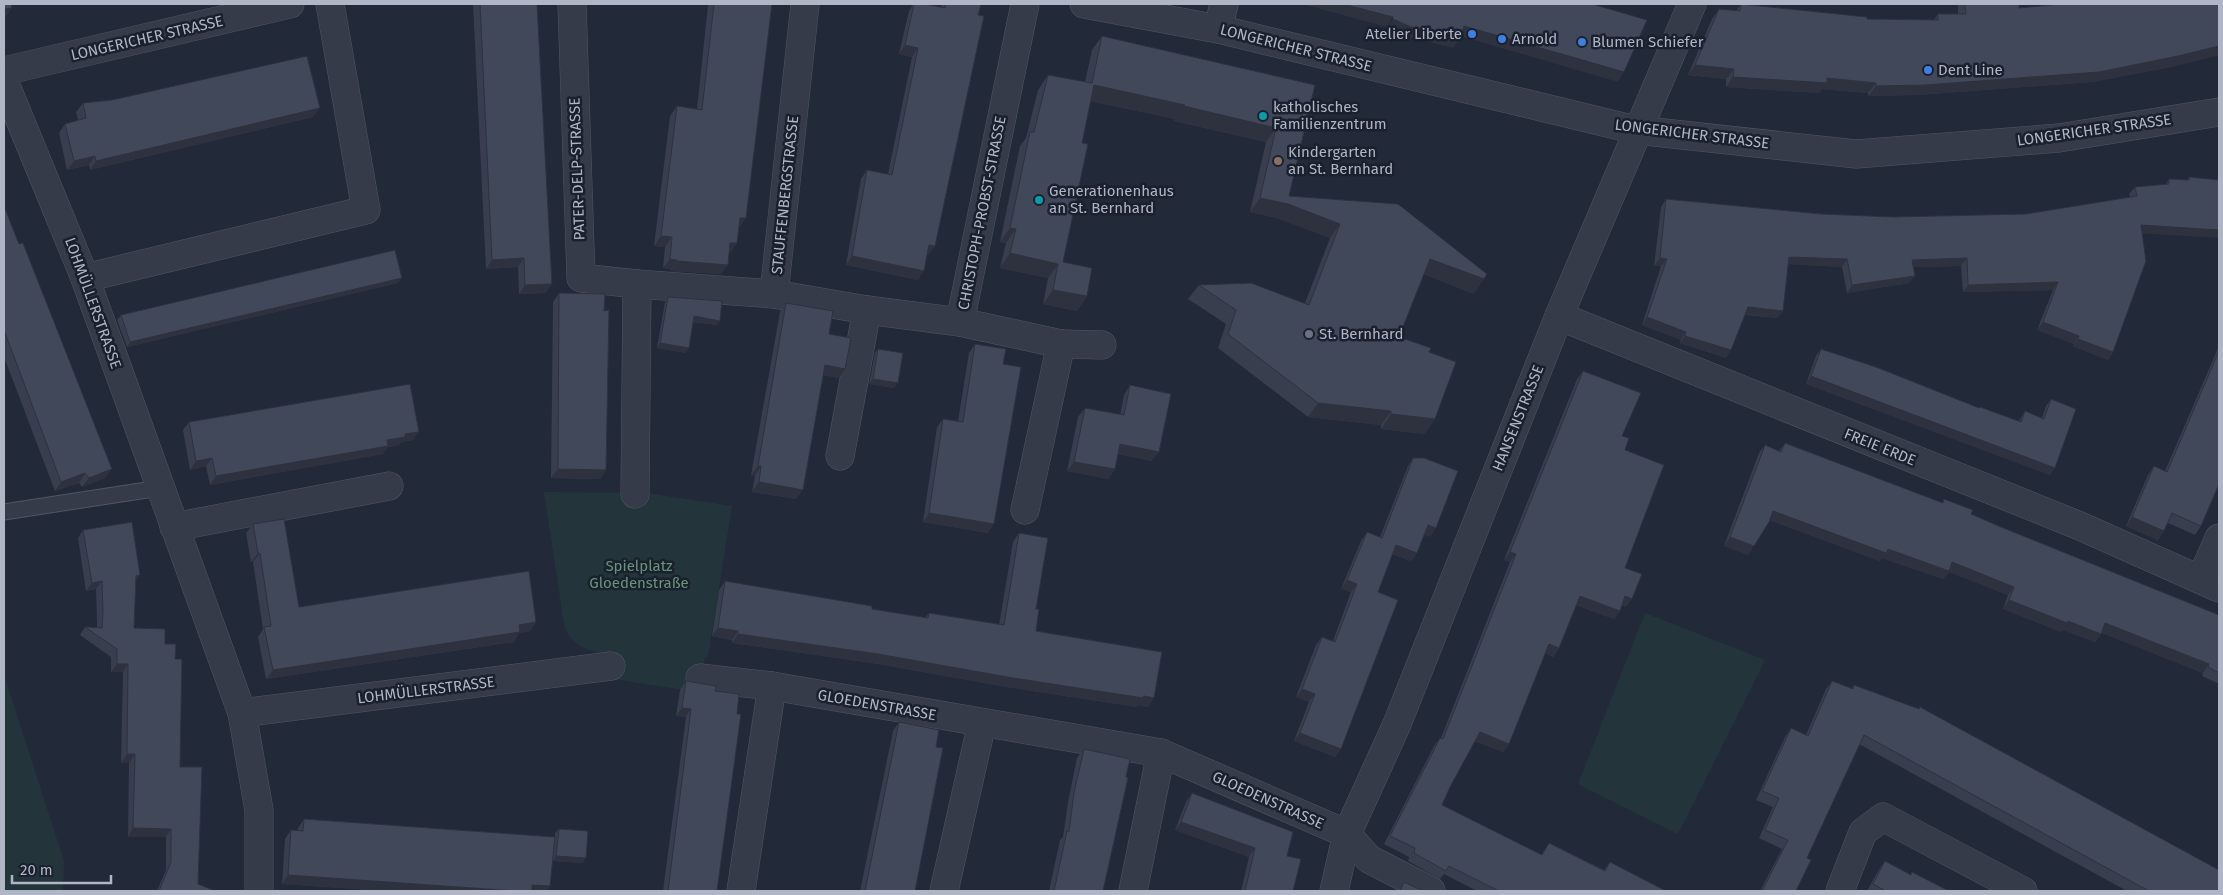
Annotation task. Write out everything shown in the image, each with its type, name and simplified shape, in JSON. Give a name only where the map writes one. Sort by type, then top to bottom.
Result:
[{"type":"street","name":"LONGERICHER STRASSE","points":[[4,71],[245,9],[290,4]]},
{"type":"street","points":[[85,278],[366,210],[330,4]]},
{"type":"street","name":"PATER-DELP-STRASSE","points":[[572,4],[581,278],[774,294]]},
{"type":"street","name":"STAUFFENBERGSTRASSE","points":[[805,4],[774,294],[867,310],[960,322]]},
{"type":"street","name":"CHRISTOPH-PROBST-STRASSE","points":[[1025,4],[960,322],[1061,344],[1102,346]]},
{"type":"street","name":"LONGERICHER STRASSE","points":[[1084,4],[1221,16],[1636,130],[1856,154],[2059,138],[2219,112]]},
{"type":"street","name":"HANSENSTRASSE","points":[[1334,891],[1347,834],[1397,724],[1559,316],[1636,130],[1692,4]]},
{"type":"street","name":"LOHMÜLLERSTRASSE","points":[[4,81],[85,278],[242,713],[259,810],[259,891]]},
{"type":"street","points":[[635,494],[637,284]]},
{"type":"street","points":[[840,456],[867,310]]},
{"type":"street","name":"FREIE ERDE","points":[[1559,316],[2080,526],[2210,584],[2219,538]]},
{"type":"street","points":[[1025,510],[1061,344]]},
{"type":"street","points":[[174,527],[389,486]]},
{"type":"street","name":"LOHMÜLLERSTRASSE","points":[[242,713],[611,666]]},
{"type":"street","name":"GLOEDENSTRASSE","points":[[700,678],[772,686],[1161,752],[1347,834]]},
{"type":"street","points":[[742,891],[772,686]]},
{"type":"street","points":[[944,891],[982,723]]},
{"type":"street","points":[[1134,891],[1161,752]]},
{"type":"street","points":[[1840,891],[1862,832],[1882,817],[2023,891]]},
{"type":"street","points":[[1347,834],[1368,859],[1431,891]]},
{"type":"lane","points":[[4,512],[160,488]]},
{"type":"green space","name":"Spielplatz Gloedenstraße","points":[[544,492],[647,493],[732,506],[708,657],[705,657],[698,692],[612,679],[607,653],[586,649],[570,637],[564,624]]},
{"type":"green space","points":[[1645,613],[1765,660],[1678,834],[1578,784]]},
{"type":"green space","points":[[4,675],[64,861],[63,891],[4,891]]},
{"type":"building","points":[[4,4],[11,4],[12,8],[4,9]]},
{"type":"building","points":[[480,4],[537,4],[552,284],[525,285],[524,258],[492,260]]},
{"type":"building","points":[[714,4],[772,4],[746,218],[740,218],[737,243],[730,243],[728,265],[670,259],[672,237],[661,236],[677,106],[702,110]]},
{"type":"building","points":[[914,4],[945,8],[946,4],[981,4],[978,15],[984,16],[935,246],[929,245],[924,271],[852,256],[867,170],[892,175],[918,48],[905,45]]},
{"type":"building","points":[[1343,4],[1592,4],[1647,20],[1624,72],[1464,26],[1460,39],[1411,27],[1393,19],[1393,17]]},
{"type":"building","points":[[1741,4],[1867,17],[1867,19],[1938,20],[1938,14],[1966,14],[1965,4],[2019,4],[2019,8],[2061,4],[2219,4],[2219,46],[2099,72],[1925,85],[1876,86],[1876,83],[1827,78],[1827,83],[1733,77],[1734,69],[1695,65],[1719,9],[1740,11]]},
{"type":"building","points":[[1102,36],[1315,85],[1289,196],[1398,204],[1487,274],[1484,279],[1430,259],[1399,337],[1431,348],[1429,352],[1456,362],[1435,419],[1391,414],[1391,411],[1318,403],[1228,334],[1236,310],[1199,285],[1251,283],[1309,305],[1340,224],[1288,204],[1260,198],[1276,128],[1094,85],[1082,143],[1088,144],[1063,262],[1092,268],[1087,296],[1053,290],[1058,264],[1010,253],[1016,229],[1010,228],[1030,132],[1034,132],[1048,75],[1092,83]]},
{"type":"building","points":[[307,56],[320,108],[96,161],[95,156],[74,161],[65,124],[86,118],[83,103],[112,100]]},
{"type":"building","points":[[2189,177],[2219,180],[2219,230],[2141,225],[2146,261],[2113,352],[2078,339],[2079,336],[2043,322],[2058,282],[1968,285],[1967,258],[1912,260],[1915,276],[1852,285],[1847,259],[1789,257],[1783,311],[1748,307],[1731,350],[1685,336],[1686,332],[1647,317],[1667,259],[1660,258],[1666,199],[1821,214],[1893,217],[2026,214],[2137,196],[2135,187],[2169,184],[2169,179],[2189,180]]},
{"type":"building","points":[[4,206],[19,244],[23,243],[112,469],[89,478],[85,473],[61,482],[4,330]]},
{"type":"building","points":[[395,250],[402,278],[130,342],[121,315]]},
{"type":"building","points":[[559,293],[605,294],[604,311],[609,310],[606,470],[558,469]]},
{"type":"building","points":[[668,297],[722,301],[720,321],[694,316],[689,348],[660,343]]},
{"type":"building","points":[[786,303],[833,311],[829,334],[851,338],[845,369],[825,365],[803,490],[759,482],[761,466],[758,466]]},
{"type":"building","points":[[975,344],[1006,349],[1003,364],[1021,367],[994,524],[929,513],[943,419],[963,422]]},
{"type":"building","points":[[878,349],[903,353],[898,383],[873,379]]},
{"type":"building","points":[[1821,349],[1876,367],[1979,408],[2021,422],[2025,411],[2044,419],[2051,399],[2076,409],[2055,468],[1811,376]]},
{"type":"building","points":[[2219,351],[2219,484],[2201,526],[2172,513],[2164,531],[2132,517],[2154,466],[2167,472]]},
{"type":"building","points":[[1583,371],[1641,393],[1622,436],[1629,438],[1625,450],[1664,465],[1625,568],[1642,574],[1632,599],[1625,596],[1620,611],[1580,596],[1559,648],[1549,644],[1509,744],[1480,732],[1442,805],[1542,855],[1549,843],[1605,871],[1610,862],[1666,891],[1499,891],[1449,866],[1446,871],[1414,853],[1415,848],[1390,836],[1440,738],[1443,739],[1516,554],[1510,552]]},
{"type":"building","points":[[410,384],[419,432],[387,440],[388,446],[216,476],[212,458],[196,461],[189,422]]},
{"type":"building","points":[[1130,385],[1171,394],[1159,452],[1120,444],[1115,469],[1074,462],[1085,408],[1124,415]]},
{"type":"building","points":[[1785,443],[1943,503],[1944,499],[1973,510],[1971,514],[2001,527],[2219,615],[2219,673],[2208,667],[2209,664],[2105,623],[2101,634],[2009,600],[2014,587],[1952,562],[1949,571],[1888,549],[1886,553],[1773,511],[1769,522],[1754,546],[1730,537],[1765,445],[1781,452]]},
{"type":"building","points":[[1413,458],[1424,458],[1458,471],[1436,528],[1428,525],[1417,553],[1396,545],[1378,592],[1398,600],[1341,749],[1300,733],[1315,694],[1302,689],[1322,637],[1335,642],[1357,584],[1347,580],[1367,532],[1382,538]]},
{"type":"building","points":[[284,519],[299,607],[529,571],[536,622],[519,625],[520,632],[273,670],[264,627],[271,626],[260,553],[258,553],[253,524]]},
{"type":"building","points":[[132,522],[140,575],[136,576],[134,628],[165,629],[165,644],[176,644],[175,659],[182,659],[180,767],[202,767],[198,884],[215,891],[159,891],[171,862],[171,829],[133,828],[135,754],[127,754],[128,664],[117,664],[117,649],[85,627],[102,628],[103,612],[102,581],[92,583],[83,530]]},
{"type":"building","points":[[1019,533],[1048,538],[1036,609],[1039,609],[1036,631],[1162,652],[1154,698],[1144,696],[1143,698],[1013,678],[878,654],[738,634],[738,631],[718,628],[725,581],[872,606],[872,609],[928,618],[929,613],[1004,625]]},
{"type":"building","points":[[686,681],[716,686],[715,691],[739,694],[737,714],[741,714],[717,891],[668,891],[691,709],[682,708]]},
{"type":"building","points":[[1832,681],[1853,689],[1854,685],[1919,709],[1920,707],[2219,870],[2219,891],[2149,891],[1864,735],[1807,858],[1811,860],[1796,891],[1762,891],[1788,840],[1765,830],[1779,798],[1762,791],[1791,728],[1808,736]]},
{"type":"building","points":[[899,722],[939,730],[936,747],[943,748],[915,891],[865,891]]},
{"type":"building","points":[[1084,749],[1130,759],[1126,777],[1128,778],[1103,891],[1054,891],[1067,831],[1069,832],[1074,793]]},
{"type":"building","points":[[1192,793],[1293,832],[1287,856],[1301,859],[1293,891],[1245,891],[1255,848],[1181,822]]},
{"type":"building","points":[[304,819],[555,837],[550,886],[532,885],[532,891],[515,891],[288,875],[291,830],[303,831]]},
{"type":"building","points":[[559,829],[588,831],[586,858],[556,856]]},
{"type":"building","points":[[1885,861],[1911,875],[1912,872],[1949,891],[1883,891],[1873,884]]},
{"type":"building","points":[[1404,882],[1423,891],[1400,891]]},
{"type":"place","name":"Atelier Liberte","points":[[1472,34]]},
{"type":"place","name":"Arnold","points":[[1502,39]]},
{"type":"place","name":"Blumen Schiefer","points":[[1582,42]]},
{"type":"place","name":"Dent Line","points":[[1928,70]]},
{"type":"place","name":"katholisches Familienzentrum","points":[[1263,116]]},
{"type":"place","name":"Kindergarten an St. Bernhard","points":[[1278,161]]},
{"type":"place","name":"Generationenhaus an St. Bernhard","points":[[1039,200]]},
{"type":"place","name":"St. Bernhard","points":[[1309,334]]}]
